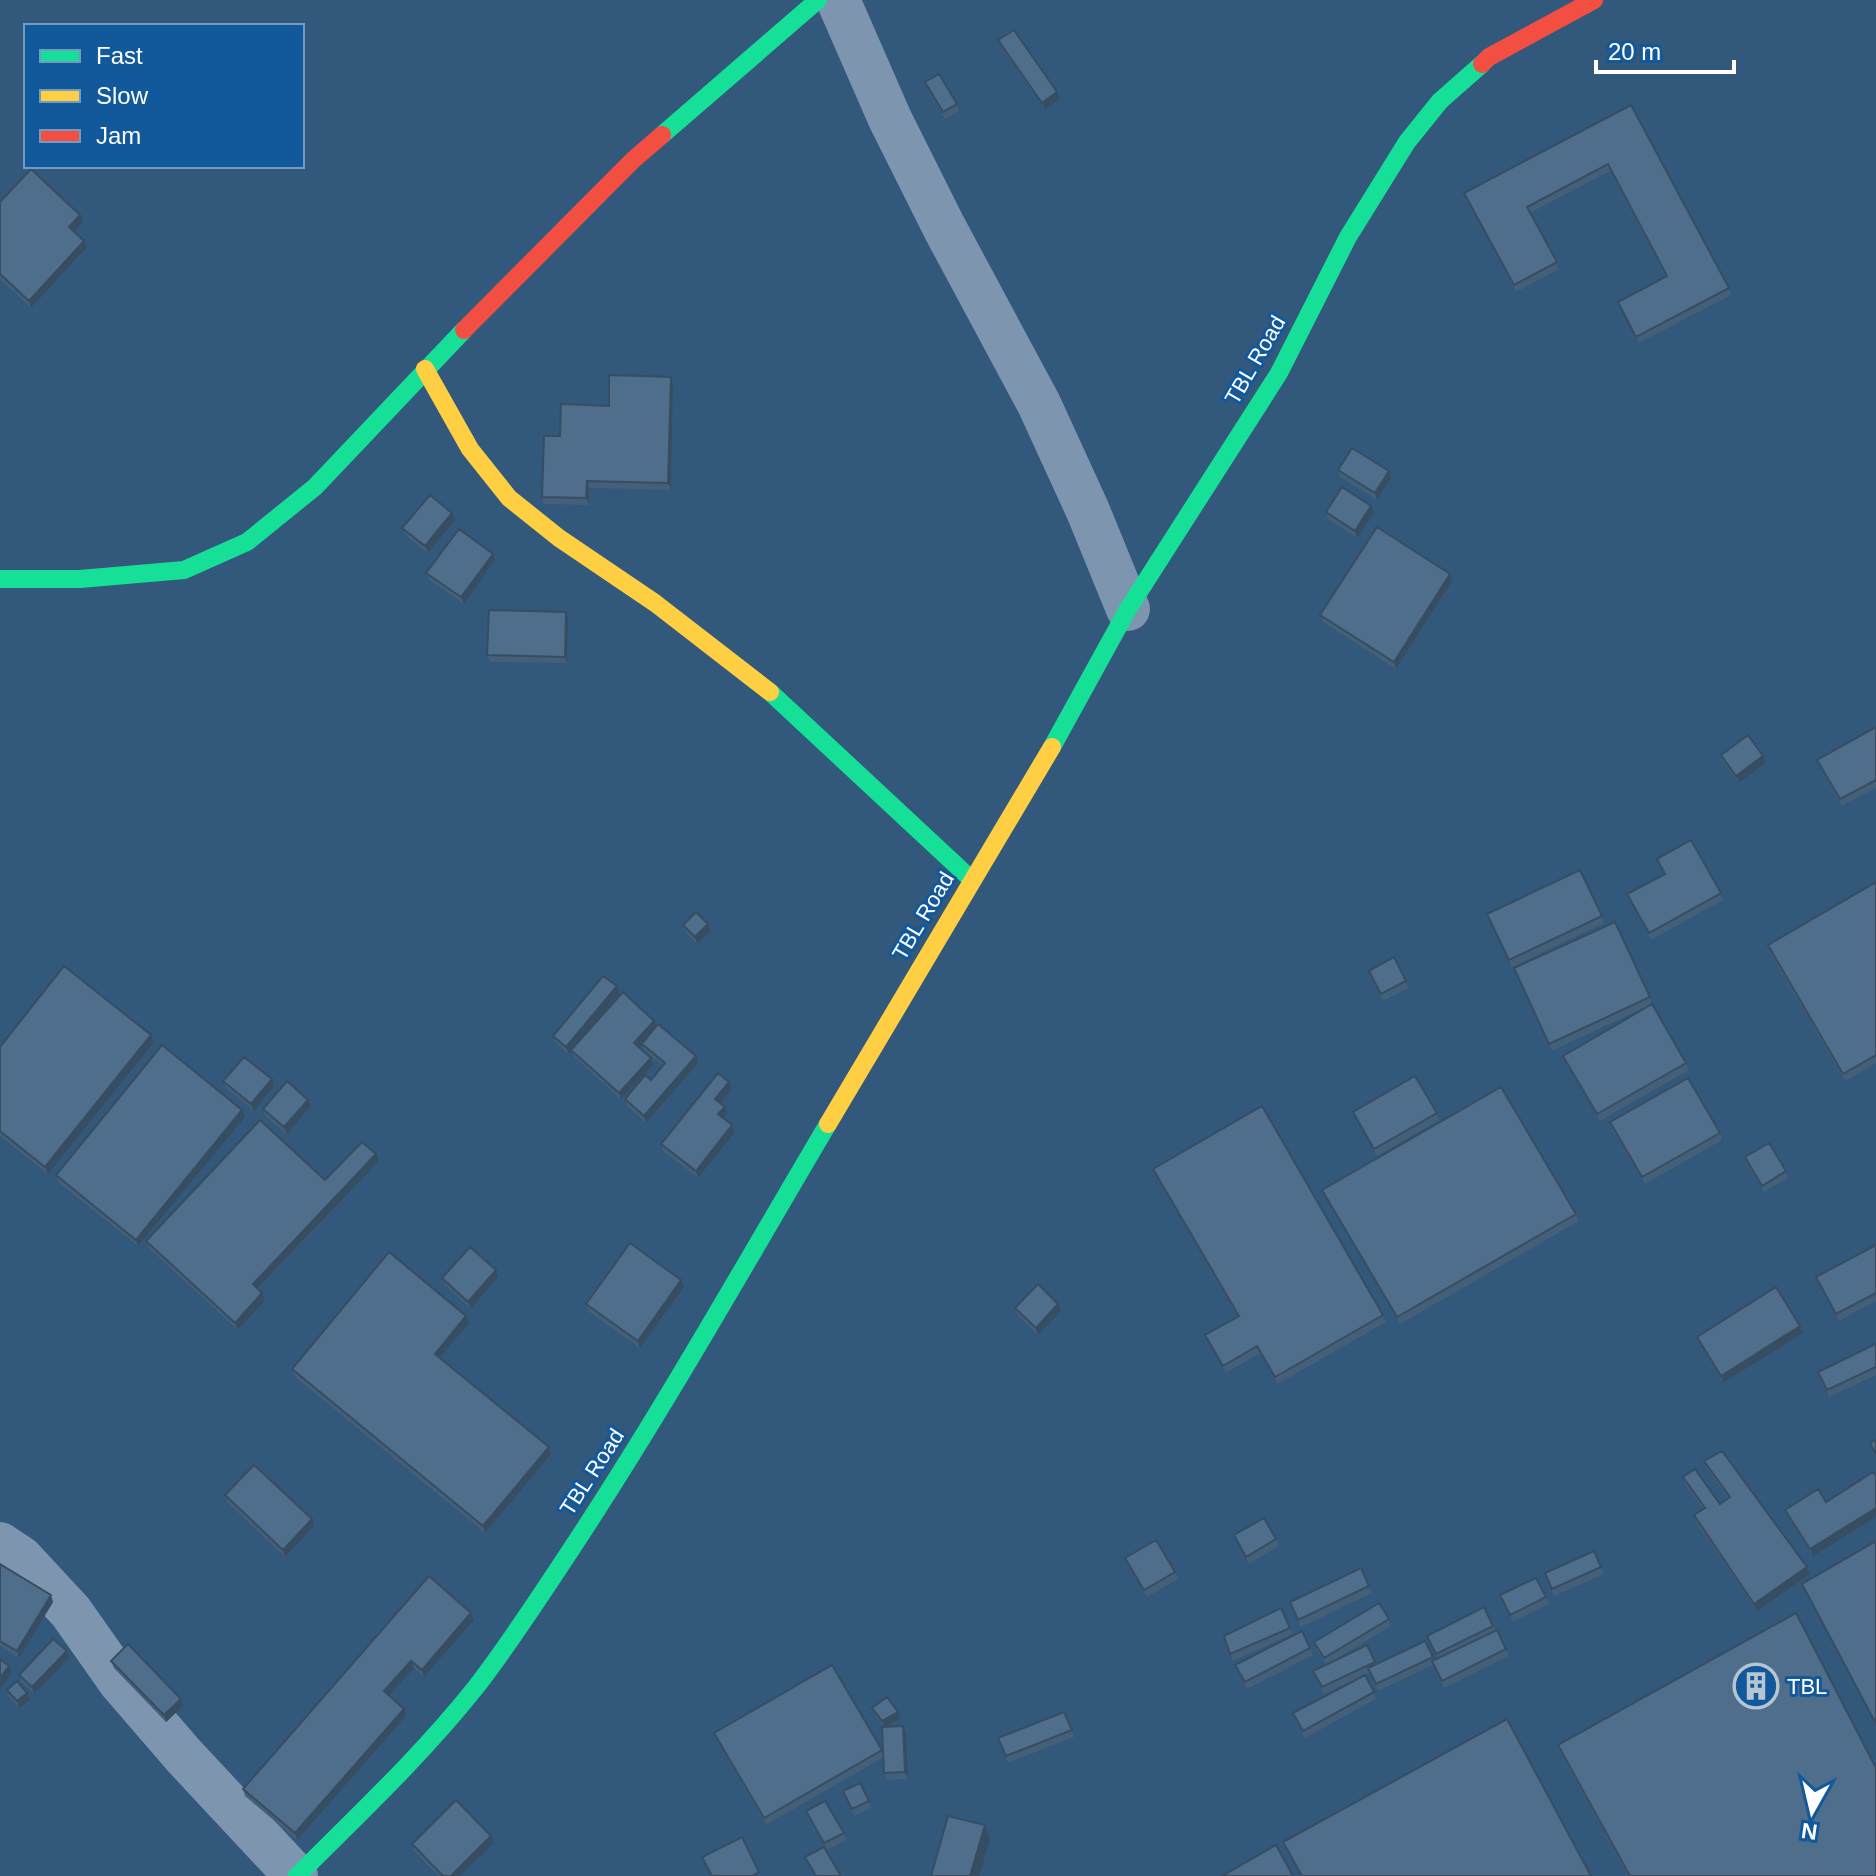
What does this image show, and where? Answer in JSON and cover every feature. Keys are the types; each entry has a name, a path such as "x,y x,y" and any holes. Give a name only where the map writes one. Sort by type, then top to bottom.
{"street":[{"path":"0,579 80,579 184,570 247,542 315,487 425,369 633,160 818,0"},
{"path":"838,0 890,119 1039,404 1128,609"},
{"name":"TBL Road","path":"296,1876 417,1755 475,1688 599,1507 686,1368 1058,736 1128,609 1279,373 1348,237 1407,142 1440,101 1489,57 1594,0"},
{"path":"425,369 470,449 509,498 559,538 655,603 767,689 972,880"},
{"path":"0,1544 21,1558 71,1612 121,1683 296,1876"}],"building":[{"path":"1014,30 1057,92 1042,103 998,40"},
{"path":"939,74 957,104 943,112 925,82"},
{"path":"1631,105 1729,288 1636,337 1618,302 1667,276 1608,164 1527,207 1557,262 1514,285 1464,193"},
{"path":"31,169 80,215 69,227 84,241 29,301 0,274 0,202"},
{"path":"609,375 671,377 668,483 587,481 586,498 542,497 544,436 560,436 561,404 609,406"},
{"path":"1352,448 1389,471 1375,493 1338,470"},
{"path":"1342,487 1371,506 1355,531 1326,512"},
{"path":"430,495 452,513 425,546 402,528"},
{"path":"1377,527 1450,574 1394,662 1320,615"},
{"path":"459,529 493,554 461,597 426,573"},
{"path":"489,610 566,612 565,657 487,655"},
{"path":"1876,727 1876,780 1840,799 1817,760"},
{"path":"1748,735 1763,756 1736,776 1721,755"},
{"path":"1691,840 1721,893 1649,933 1627,894 1665,874 1657,859"},
{"path":"1580,870 1602,916 1509,960 1487,914"},
{"path":"1876,882 1876,1055 1843,1074 1768,945"},
{"path":"696,912 708,924 695,937 683,925"},
{"path":"1615,922 1650,997 1549,1044 1514,968"},
{"path":"1394,957 1406,981 1381,994 1369,971"},
{"path":"64,966 151,1035 45,1167 0,1131 0,1047"},
{"path":"603,976 617,986 566,1047 553,1036"},
{"path":"623,992 654,1021 634,1043 651,1058 619,1093 571,1050"},
{"path":"1652,1004 1686,1063 1597,1114 1563,1056"},
{"path":"658,1024 696,1056 644,1116 625,1099 645,1075 651,1080 665,1063 642,1044"},
{"path":"162,1045 242,1110 136,1240 56,1175"},
{"path":"244,1057 272,1079 251,1104 223,1081"},
{"path":"718,1073 729,1082 715,1099 725,1107 718,1114 732,1125 696,1171 661,1144"},
{"path":"1415,1076 1437,1113 1374,1149 1353,1112"},
{"path":"1688,1078 1720,1133 1642,1177 1610,1122"},
{"path":"287,1081 308,1100 284,1127 263,1109"},
{"path":"1501,1087 1576,1214 1397,1317 1322,1190"},
{"path":"1262,1106 1383,1315 1275,1377 1257,1346 1223,1366 1205,1335 1239,1316 1153,1169"},
{"path":"260,1120 325,1180 362,1142 376,1154 253,1284 262,1293 235,1323 146,1241"},
{"path":"1769,1143 1786,1171 1762,1186 1745,1157"},
{"path":"630,1243 681,1280 638,1341 586,1304"},
{"path":"1876,1245 1876,1293 1836,1314 1816,1277"},
{"path":"470,1247 496,1270 468,1302 442,1278"},
{"path":"389,1252 466,1316 435,1354 549,1447 483,1526 292,1369"},
{"path":"1038,1284 1058,1304 1036,1328 1015,1308"},
{"path":"1776,1287 1800,1326 1721,1376 1697,1337"},
{"path":"1876,1344 1876,1367 1827,1390 1818,1372"},
{"path":"1876,1440 1876,1454 1870,1443"},
{"path":"1722,1451 1807,1567 1754,1604 1694,1515 1705,1508 1683,1477 1695,1469 1720,1504 1730,1497 1704,1461"},
{"path":"254,1465 312,1519 283,1550 225,1495"},
{"path":"1873,1472 1876,1476 1876,1508 1810,1549 1785,1510 1818,1489 1826,1502"},
{"path":"1264,1518 1276,1539 1246,1557 1234,1535"},
{"path":"1156,1540 1175,1572 1144,1590 1125,1558"},
{"path":"1876,1541 1876,1724 1802,1584"},
{"path":"1594,1551 1601,1567 1552,1589 1545,1573"},
{"path":"0,1564 51,1595 17,1651 0,1641"},
{"path":"1361,1568 1369,1586 1298,1620 1290,1602"},
{"path":"429,1576 471,1613 422,1670 411,1661 384,1691 404,1709 295,1833 243,1789"},
{"path":"1536,1578 1546,1597 1510,1615 1500,1595"},
{"path":"1379,1603 1389,1619 1324,1658 1314,1642"},
{"path":"1484,1607 1493,1626 1436,1654 1427,1636"},
{"path":"1281,1608 1290,1628 1230,1654 1224,1636"},
{"name":"TBL","path":"1796,1613 1876,1768 1876,1876 1630,1876 1558,1745"},
{"path":"1497,1630 1506,1649 1442,1681 1432,1661"},
{"path":"1302,1631 1310,1648 1245,1682 1235,1665"},
{"path":"53,1639 67,1651 32,1687 19,1675"},
{"path":"1425,1641 1433,1657 1376,1684 1368,1668"},
{"path":"128,1644 181,1699 164,1715 111,1661"},
{"path":"1367,1645 1375,1662 1322,1687 1313,1671"},
{"path":"0,1659 9,1666 0,1678"},
{"path":"832,1665 882,1750 764,1818 714,1733"},
{"path":"1365,1675 1374,1692 1303,1731 1293,1713"},
{"path":"17,1681 27,1693 17,1701 7,1690"},
{"path":"887,1697 898,1712 882,1721 872,1708"},
{"path":"1064,1712 1072,1730 1006,1756 998,1738"},
{"path":"1507,1719 1591,1876 1302,1876 1283,1842"},
{"path":"903,1726 905,1772 884,1773 882,1727"},
{"path":"860,1783 869,1801 852,1809 843,1791"},
{"path":"456,1800 491,1836 451,1876 443,1876 412,1844"},
{"path":"825,1801 844,1833 824,1843 806,1811"},
{"path":"948,1816 985,1825 970,1876 931,1876"},
{"path":"742,1837 759,1872 752,1876 712,1876 702,1857"},
{"path":"1276,1845 1293,1876 1222,1876"},
{"path":"824,1847 841,1876 816,1876 805,1857"}],"traffic: fast":[{"path":"662,135 818,0"},
{"path":"1052,747 1128,609 1279,373 1348,237 1407,142 1440,101 1482,64"},
{"path":"0,579 80,579 184,570 247,542 315,487 464,330"},
{"path":"770,692 972,880"},
{"path":"297,1876 434,1737 501,1653 639,1444 828,1124"}],"traffic: slow":[{"path":"425,369 470,449 509,498 559,538 655,603 770,692"},
{"path":"828,1124 1052,747"}],"traffic: jam":[{"path":"1482,64 1489,57 1594,0"},
{"path":"464,330 633,160 662,135"}],"place":[{"name":"TBL","path":"1756,1686"}]}
